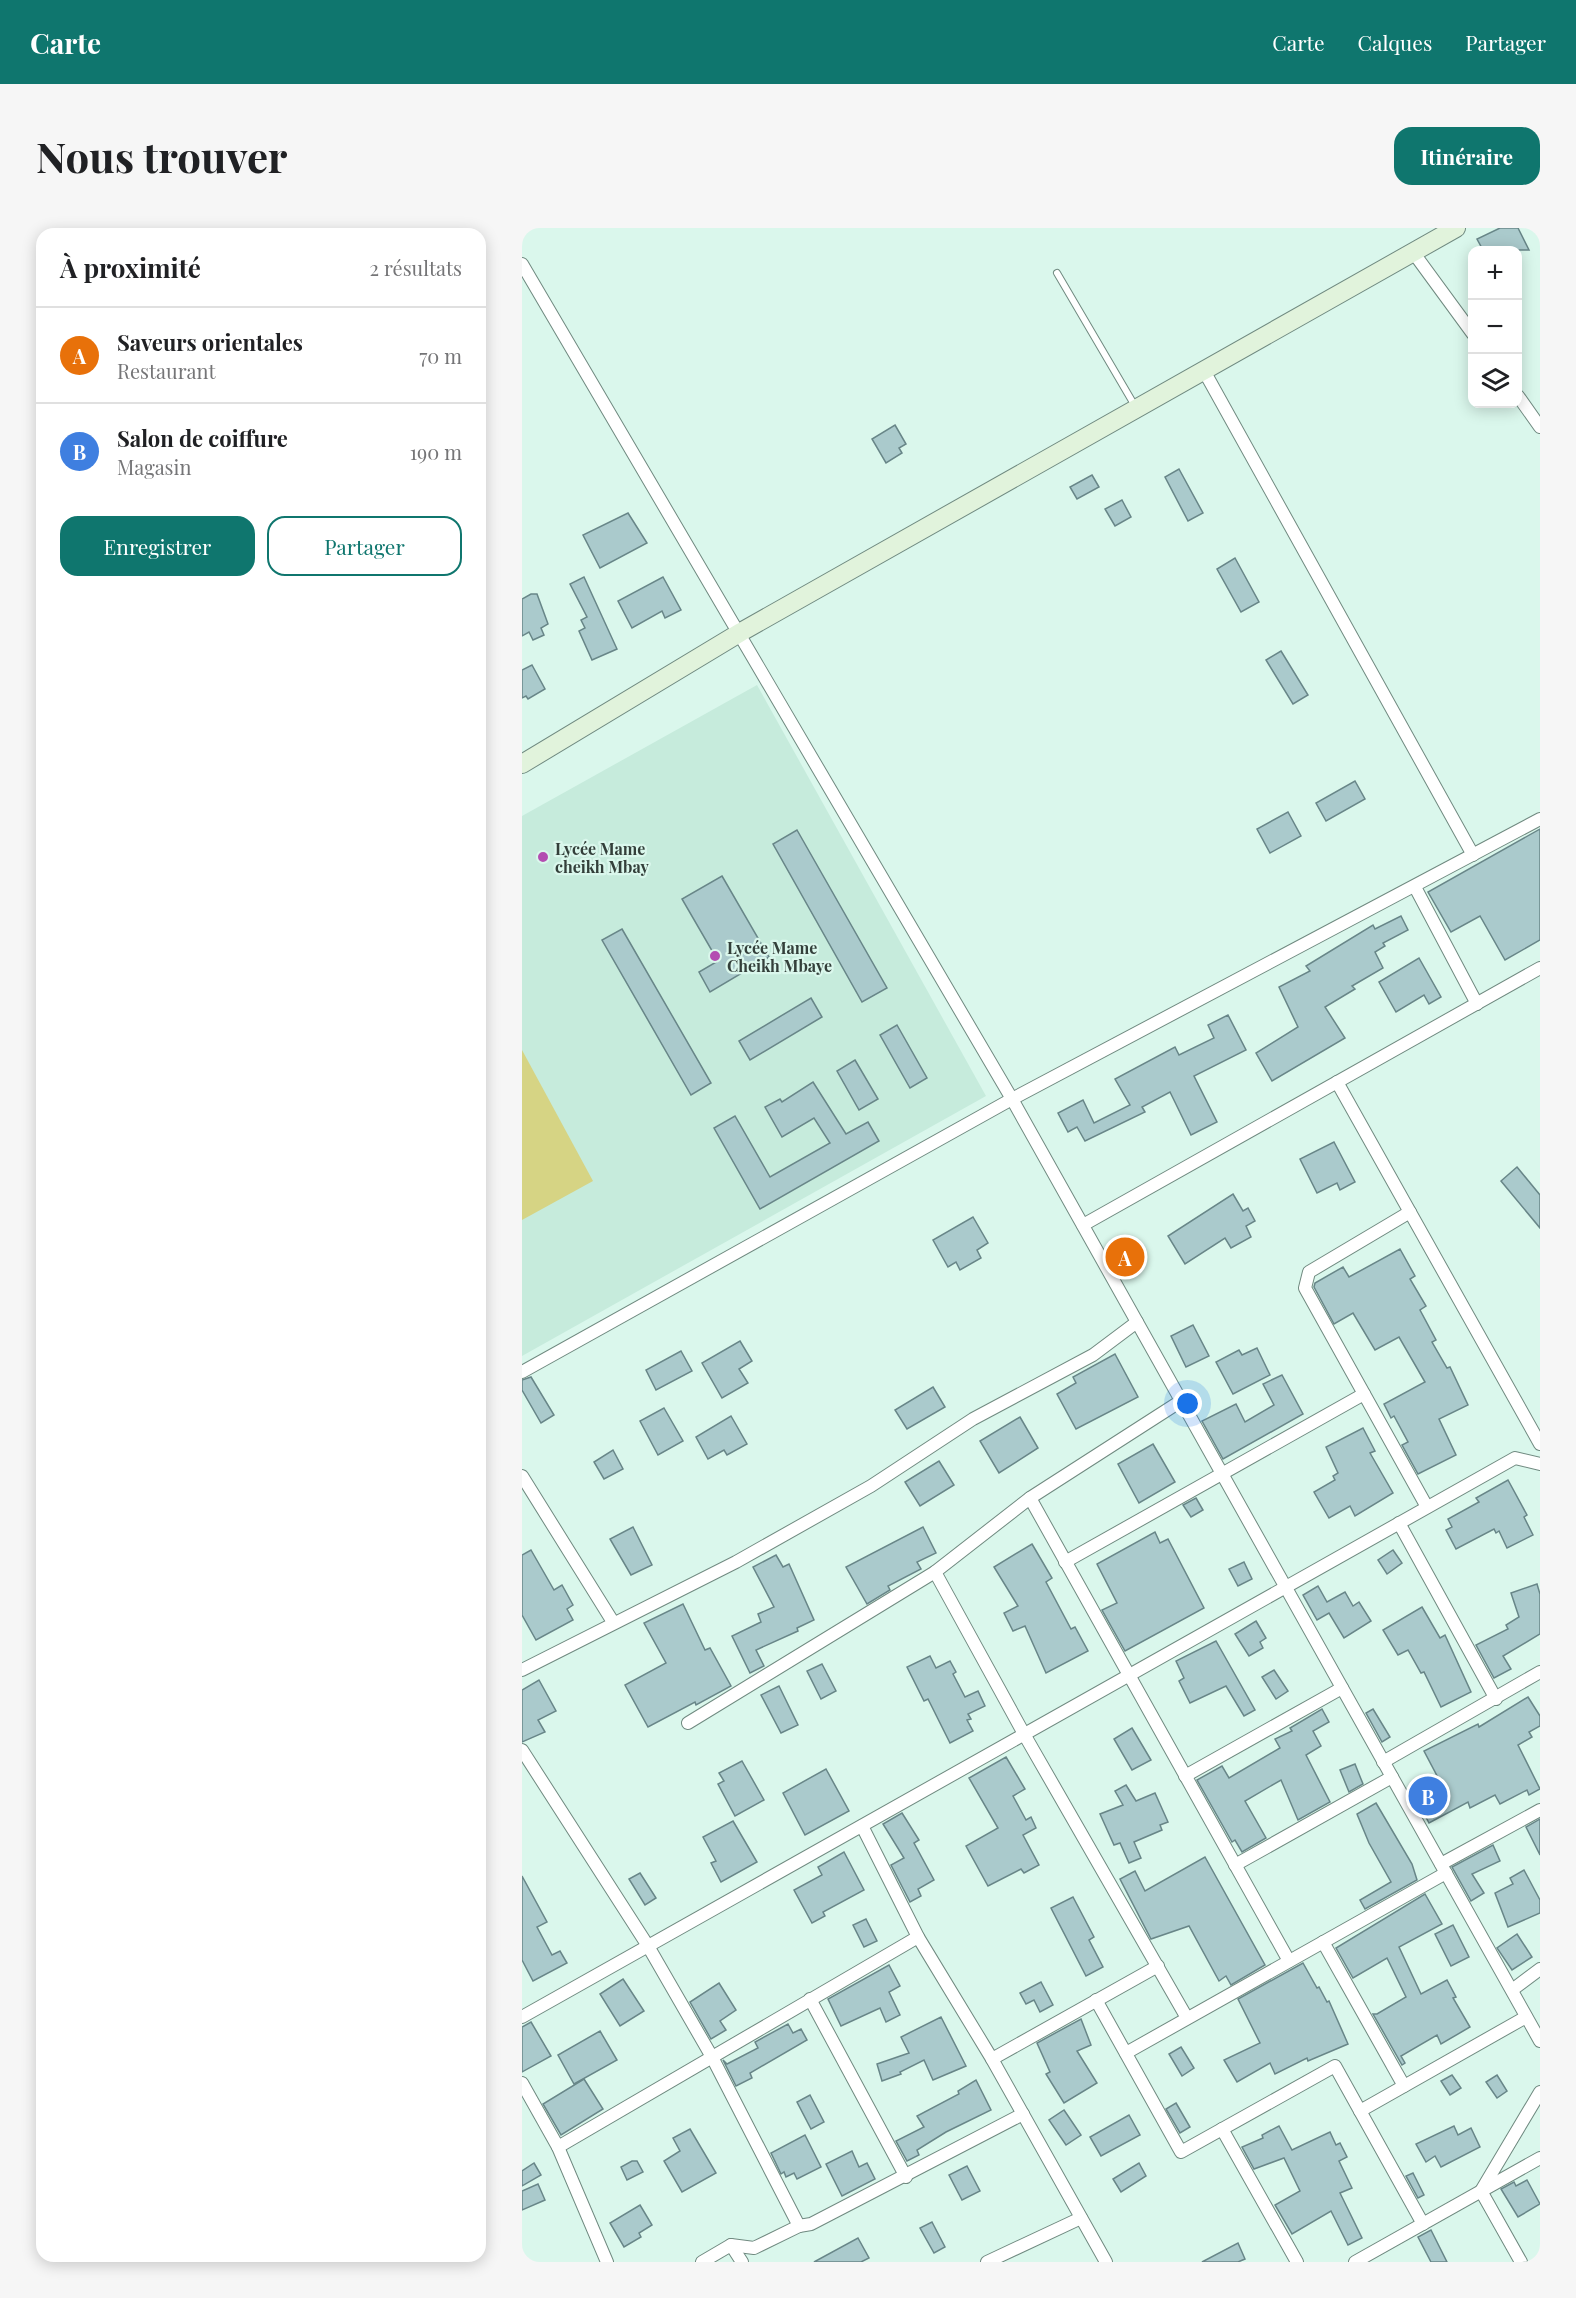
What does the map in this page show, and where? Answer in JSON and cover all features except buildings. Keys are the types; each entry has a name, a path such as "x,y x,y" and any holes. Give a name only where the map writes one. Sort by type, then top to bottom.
{"main road":[{"path":"522,764 741,632 1455,228"}],"street":[{"path":"1413,252 1468,327"},
{"path":"522,264 741,632 1012,1099 1540,2041"},
{"path":"1203,369 1473,855"},
{"path":"1522,402 1540,427"},
{"path":"522,1372 1012,1099 1540,819"},
{"path":"1415,887 1477,1004"},
{"path":"1083,1225 1540,968"},
{"path":"1337,1082 1540,1444"},
{"path":"1410,1212 1310,1272 1305,1288 1427,1507"},
{"path":"522,1670 613,1622 736,1562 860,1492 973,1419 1093,1355 1137,1322"},
{"path":"1065,1562 1364,1394"},
{"path":"688,1723 935,1572 1030,1498 1181,1401"},
{"path":"522,2017 1515,1458 1540,1464"},
{"path":"522,1476 613,1622"},
{"path":"1030,1498 1289,1961"},
{"path":"1399,1523 1496,1699"},
{"path":"935,1572 1024,1734 1187,2018"},
{"path":"1383,1762 1540,1672"},
{"path":"1185,1776 1342,1688"},
{"path":"522,1750 648,1946 712,2057 799,2226"},
{"path":"1235,1865 1392,1777"},
{"path":"1126,2053 1323,1942 1540,1810"},
{"path":"862,1826 918,1937 992,2059 1106,2262"},
{"path":"558,2146 918,1937"},
{"path":"1323,1942 1404,2086"},
{"path":"992,2059 1158,1966"},
{"path":"1512,1990 1540,1969"},
{"path":"810,2000 906,2177"},
{"path":"1096,2000 1181,2152 1335,2066 1423,2224"},
{"path":"1360,2111 1526,2017"},
{"path":"522,2083 558,2146 607,2262"},
{"path":"1481,2191 1540,2092"},
{"path":"702,2262 731,2244 754,2248 799,2226 811,2224 906,2177 1023,2114"},
{"path":"1222,2129 1297,2262"},
{"path":"1355,2262 1540,2158"},
{"path":"1481,2191 1521,2262"},
{"path":"987,2262 1081,2217"},
{"path":"731,2244 742,2262"}],"lane":[{"path":"1058,273 1136,407"}],"shaded area":[{"name":"Lycée Mame Cheikh Mbaye","path":"757,685 986,1096 522,1356 522,816"},
{"path":"522,1050 593,1181 522,1220"}],"place":[{"name":"Lycée Mame cheikh Mbay","path":"543,857"},
{"name":"Lycée Mame Cheikh Mbaye","path":"715,956"},
{"name":"Saveurs orientales","path":"1125,1257"},
{"name":"Salon de coiffure","path":"1428,1796"}]}
